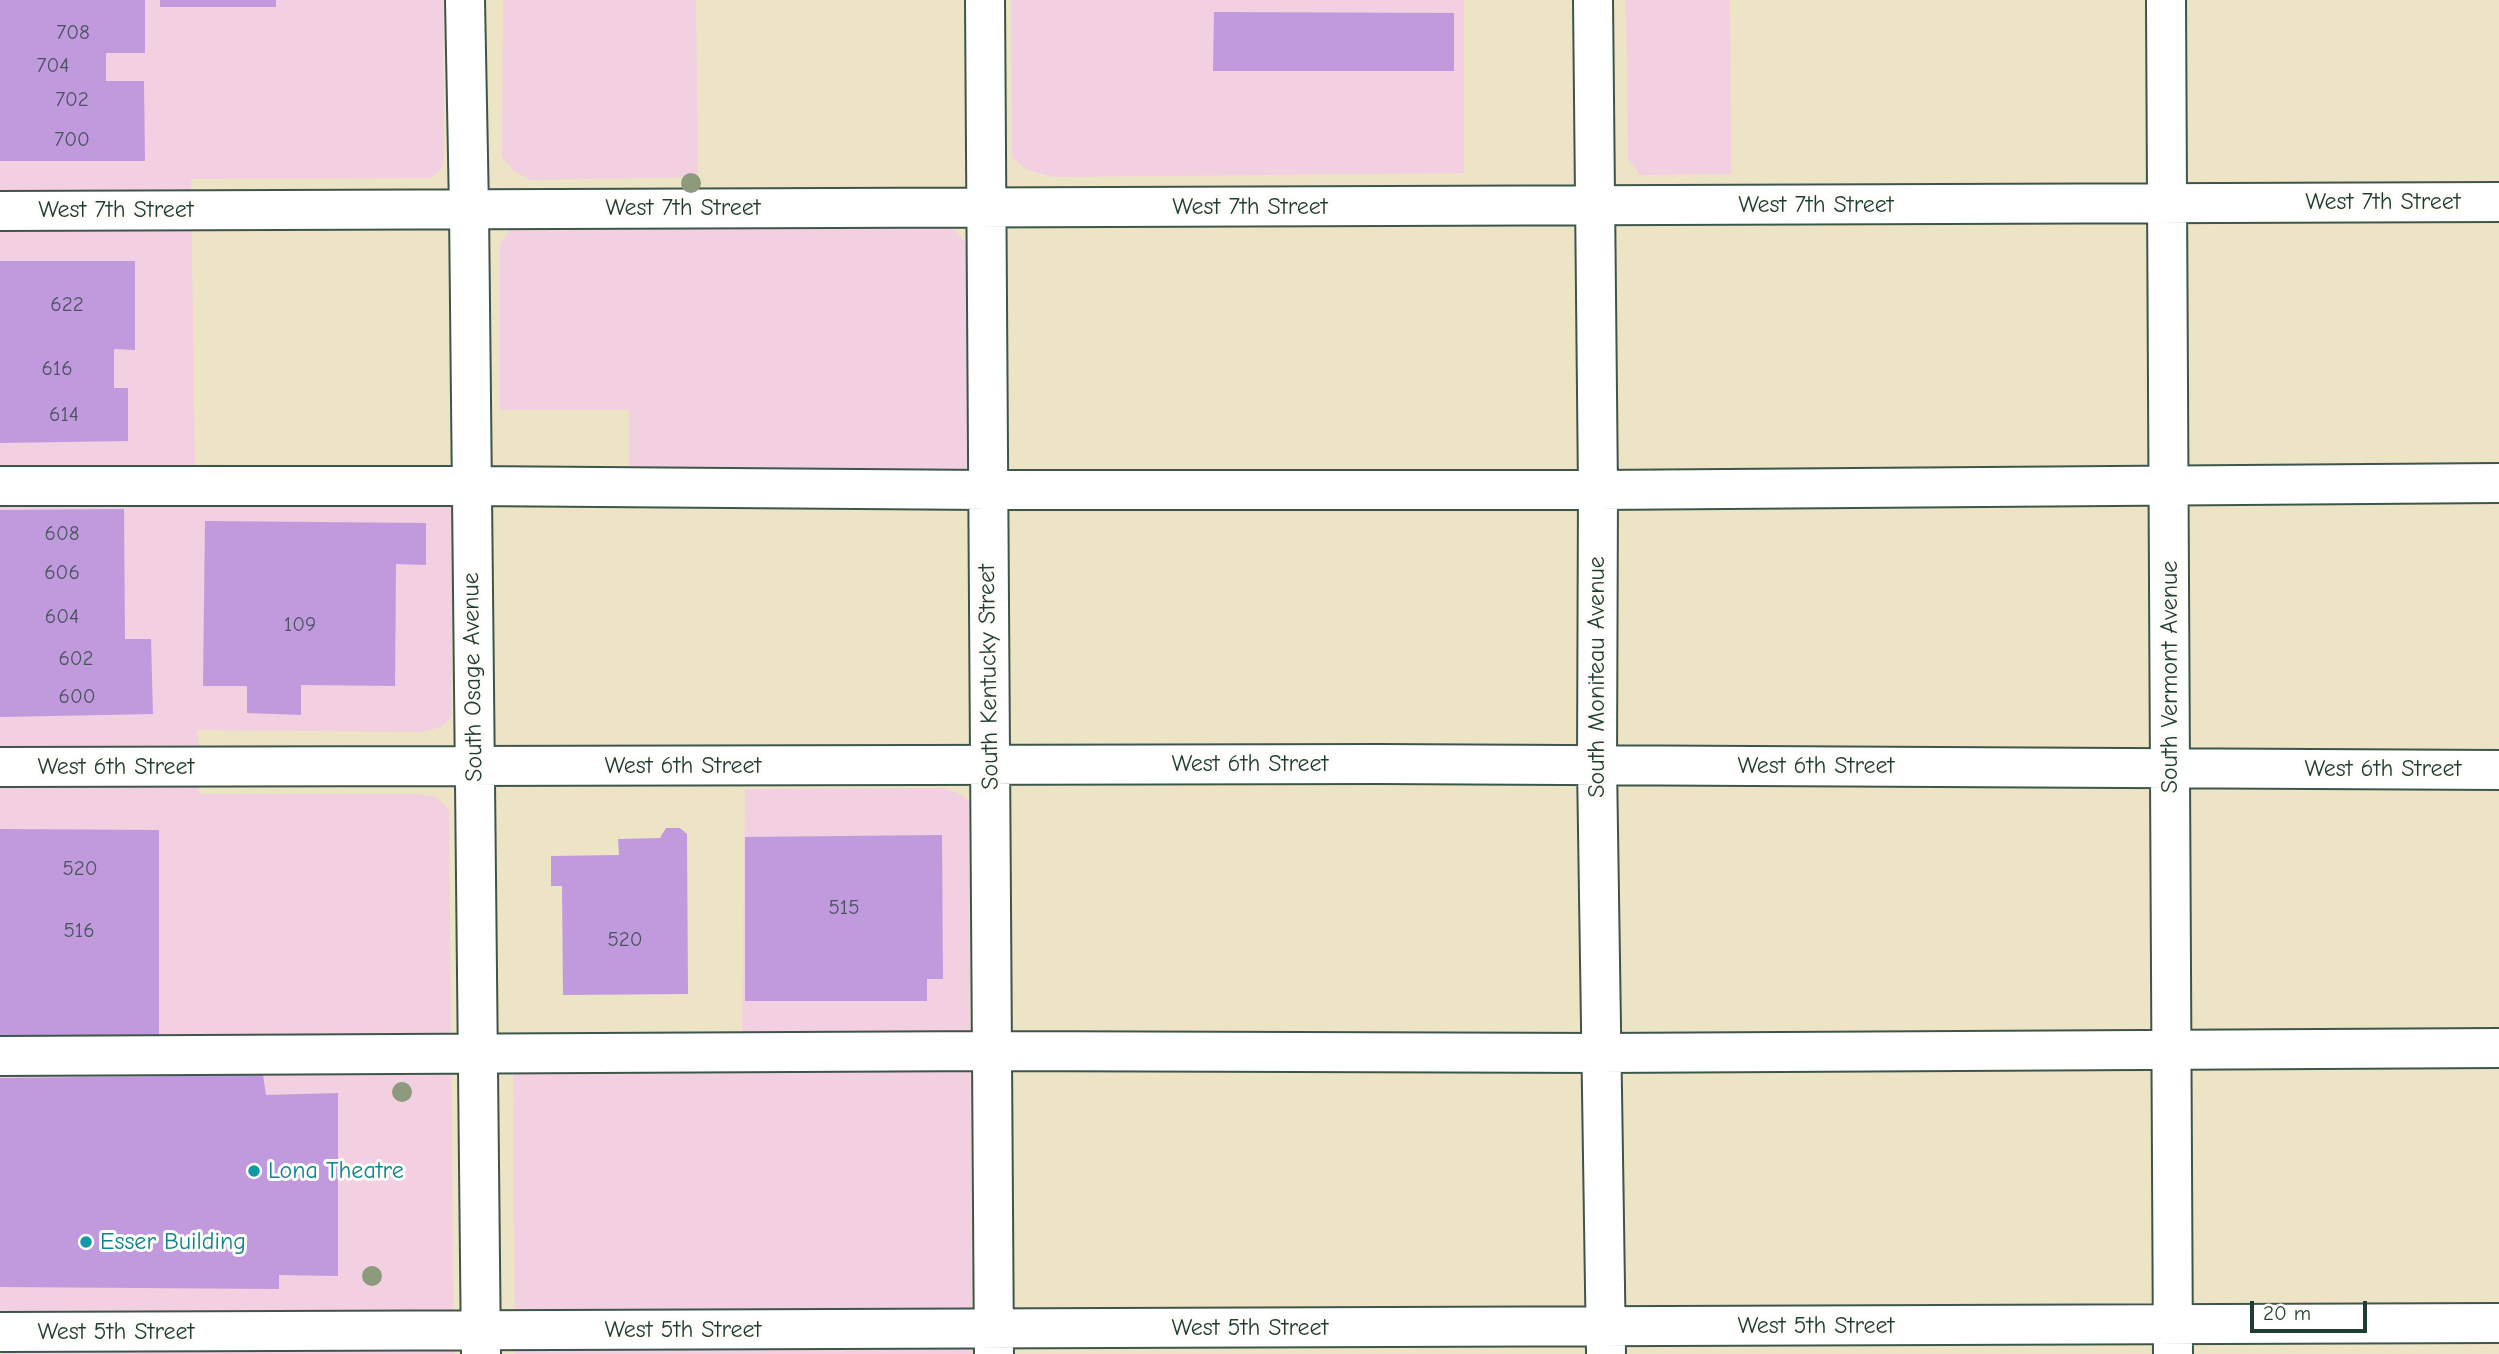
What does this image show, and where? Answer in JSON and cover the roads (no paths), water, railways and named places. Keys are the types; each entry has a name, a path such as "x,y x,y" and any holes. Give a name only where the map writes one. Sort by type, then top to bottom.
{"street":[{"name":"South Osage Avenue","path":"465,0 481,1343"},
{"name":"South Kentucky Street","path":"985,0 994,1342"},
{"name":"South Moniteau Avenue","path":"1593,0 1598,490 1597,765 1606,1340"},
{"name":"South Vermont Avenue","path":"2166,0 2173,1340"},
{"name":"West 7th Street","path":"0,211 2499,202"},
{"path":"0,486 471,486 987,491 1598,490 2499,483"},
{"name":"West 6th Street","path":"0,766 1597,765 2499,770"},
{"path":"0,1055 992,1051 1602,1053 2499,1048"},
{"name":"West 5th Street","path":"0,1332 214,1343 2173,1340 2499,1323"}],"place":[{"name":"Lona Theatre","path":"254,1171"},
{"name":"Esser Building","path":"86,1242"}]}
